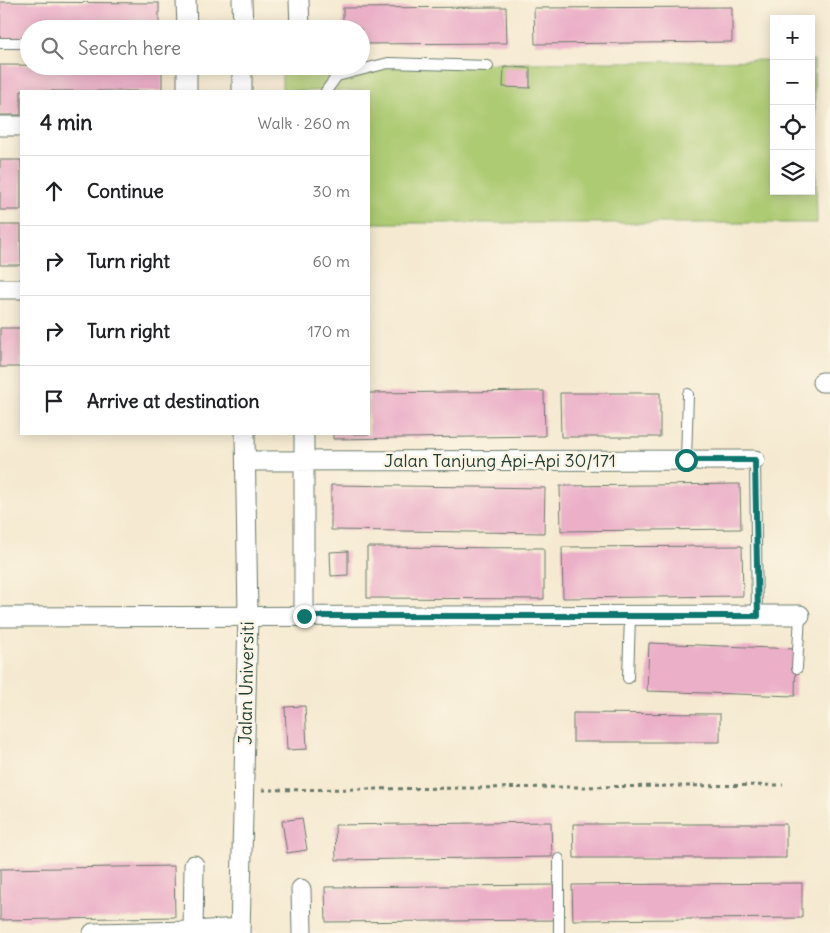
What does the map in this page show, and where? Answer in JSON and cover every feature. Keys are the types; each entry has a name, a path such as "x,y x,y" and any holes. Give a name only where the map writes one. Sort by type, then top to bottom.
{"street":[{"path":"186,0 186,20"},
{"path":"242,0 242,20"},
{"path":"299,0 300,20"},
{"path":"187,75 187,90"},
{"path":"242,75 242,90"},
{"path":"0,126 20,126"},
{"path":"0,289 20,288"},
{"name":"Jalan Universiti","path":"240,930 248,616 245,435"},
{"path":"304,435 304,616"},
{"name":"Jalan Tanjung Api-Api 30/171","path":"246,460 755,460"},
{"path":"0,616 800,616"},
{"path":"193,932 194,865"},
{"path":"301,889 302,933"},
{"path":"93,933 240,930"}],"lane":[{"path":"0,43 20,43"},
{"path":"370,68 388,63 488,66"},
{"path":"327,90 337,76 341,75"},
{"path":"686,460 688,394"},
{"path":"755,460 758,616"},
{"path":"628,678 630,616"},
{"path":"798,668 800,616"},
{"path":"559,858 559,933"}],"path":[{"path":"244,790 784,785"}],"green space":[{"path":"770,60 770,195 815,195 815,114 817,223 370,223 370,90 282,90 282,75 370,75 370,65"}],"building":[{"path":"0,2 159,3 159,20 20,20 20,46 0,46"},
{"path":"506,7 507,43 370,44 370,20 343,20 343,8"},
{"path":"732,7 732,42 535,44 534,8"},
{"path":"0,65 20,65 20,75 162,75 162,90 20,90 20,115 0,115"},
{"path":"504,67 530,68 530,88 503,87"},
{"path":"0,160 20,160 20,210 0,210"},
{"path":"0,225 20,225 20,265 0,265"},
{"path":"0,328 20,328 20,367 0,367"},
{"path":"544,391 545,436 333,439 333,435 370,435 370,393"},
{"path":"560,393 660,393 660,437 561,437"},
{"path":"740,484 741,529 561,531 560,486"},
{"path":"331,485 545,488 544,533 331,530"},
{"path":"742,546 743,596 563,598 562,547"},
{"path":"367,547 544,548 544,599 367,598"},
{"path":"348,551 348,575 331,576 330,552"},
{"path":"649,643 796,649 795,696 647,691"},
{"path":"305,706 307,749 287,750 285,707"},
{"path":"573,713 720,714 720,742 573,742"},
{"path":"302,818 307,850 287,853 282,821"},
{"path":"551,822 552,857 336,860 335,825"},
{"path":"573,824 786,824 786,858 574,858"},
{"path":"174,866 175,917 0,920 0,869"},
{"path":"802,883 802,918 573,920 572,885"},
{"path":"557,885 557,920 326,922 325,887"}],"route":[{"path":"304,616 758,616 755,460 686,460"}]}
